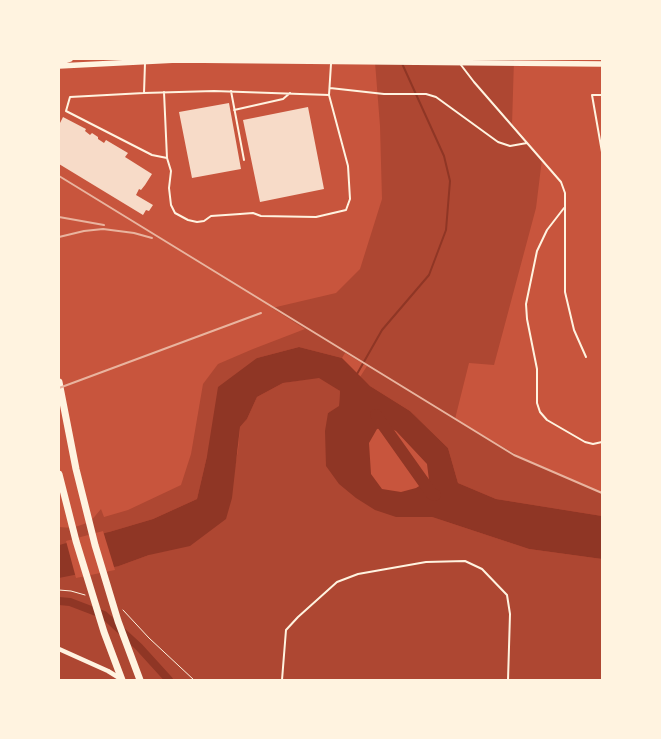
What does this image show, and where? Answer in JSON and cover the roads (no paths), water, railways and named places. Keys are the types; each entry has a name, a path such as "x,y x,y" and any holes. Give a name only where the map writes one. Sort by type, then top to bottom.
{"highway":[{"path":"59,382 76,469 96,545 118,621 140,680"},
{"path":"59,474 76,541 104,632 122,680"}],"main road":[{"path":"59,64 70,59"},
{"path":"59,64 145,60 331,60 602,64"}],"street":[{"path":"59,649 108,671 122,680"}],"lane":[{"path":"144,93 145,60"},
{"path":"164,92 167,158 172,171 169,188 171,205 175,213 188,220 197,222 204,221 211,216 254,213 262,216 316,217 346,210 350,199 348,166 329,95 331,60"},
{"path":"460,63 474,82 561,182 565,193 564,292 574,330 586,357"},
{"path":"330,88 426,94 436,97 498,142 510,146 527,143"},
{"path":"167,158 152,155 66,111 70,97 230,91 329,95"},
{"path":"230,91 244,160"},
{"path":"234,110 283,99 290,93"},
{"path":"602,95 592,95 602,156"},
{"path":"565,206 547,230 537,252 526,304 527,319 537,369 537,403 540,412 547,420 584,442 593,444 602,442"},
{"path":"282,680 286,630 337,582 358,574 426,562 464,561 482,569 508,595 510,614 508,680"}],"waterway":[{"path":"357,374 382,330 429,275 446,230 450,181 444,156 400,59"},
{"path":"376,415 432,494 435,495"},
{"path":"59,601 70,602 104,615 139,647 169,680"}],"railway":[{"path":"59,176 514,455 602,493"},
{"path":"59,217 104,225"},
{"path":"59,237 103,229 134,233 152,238"},
{"path":"59,388 261,313"}]}
